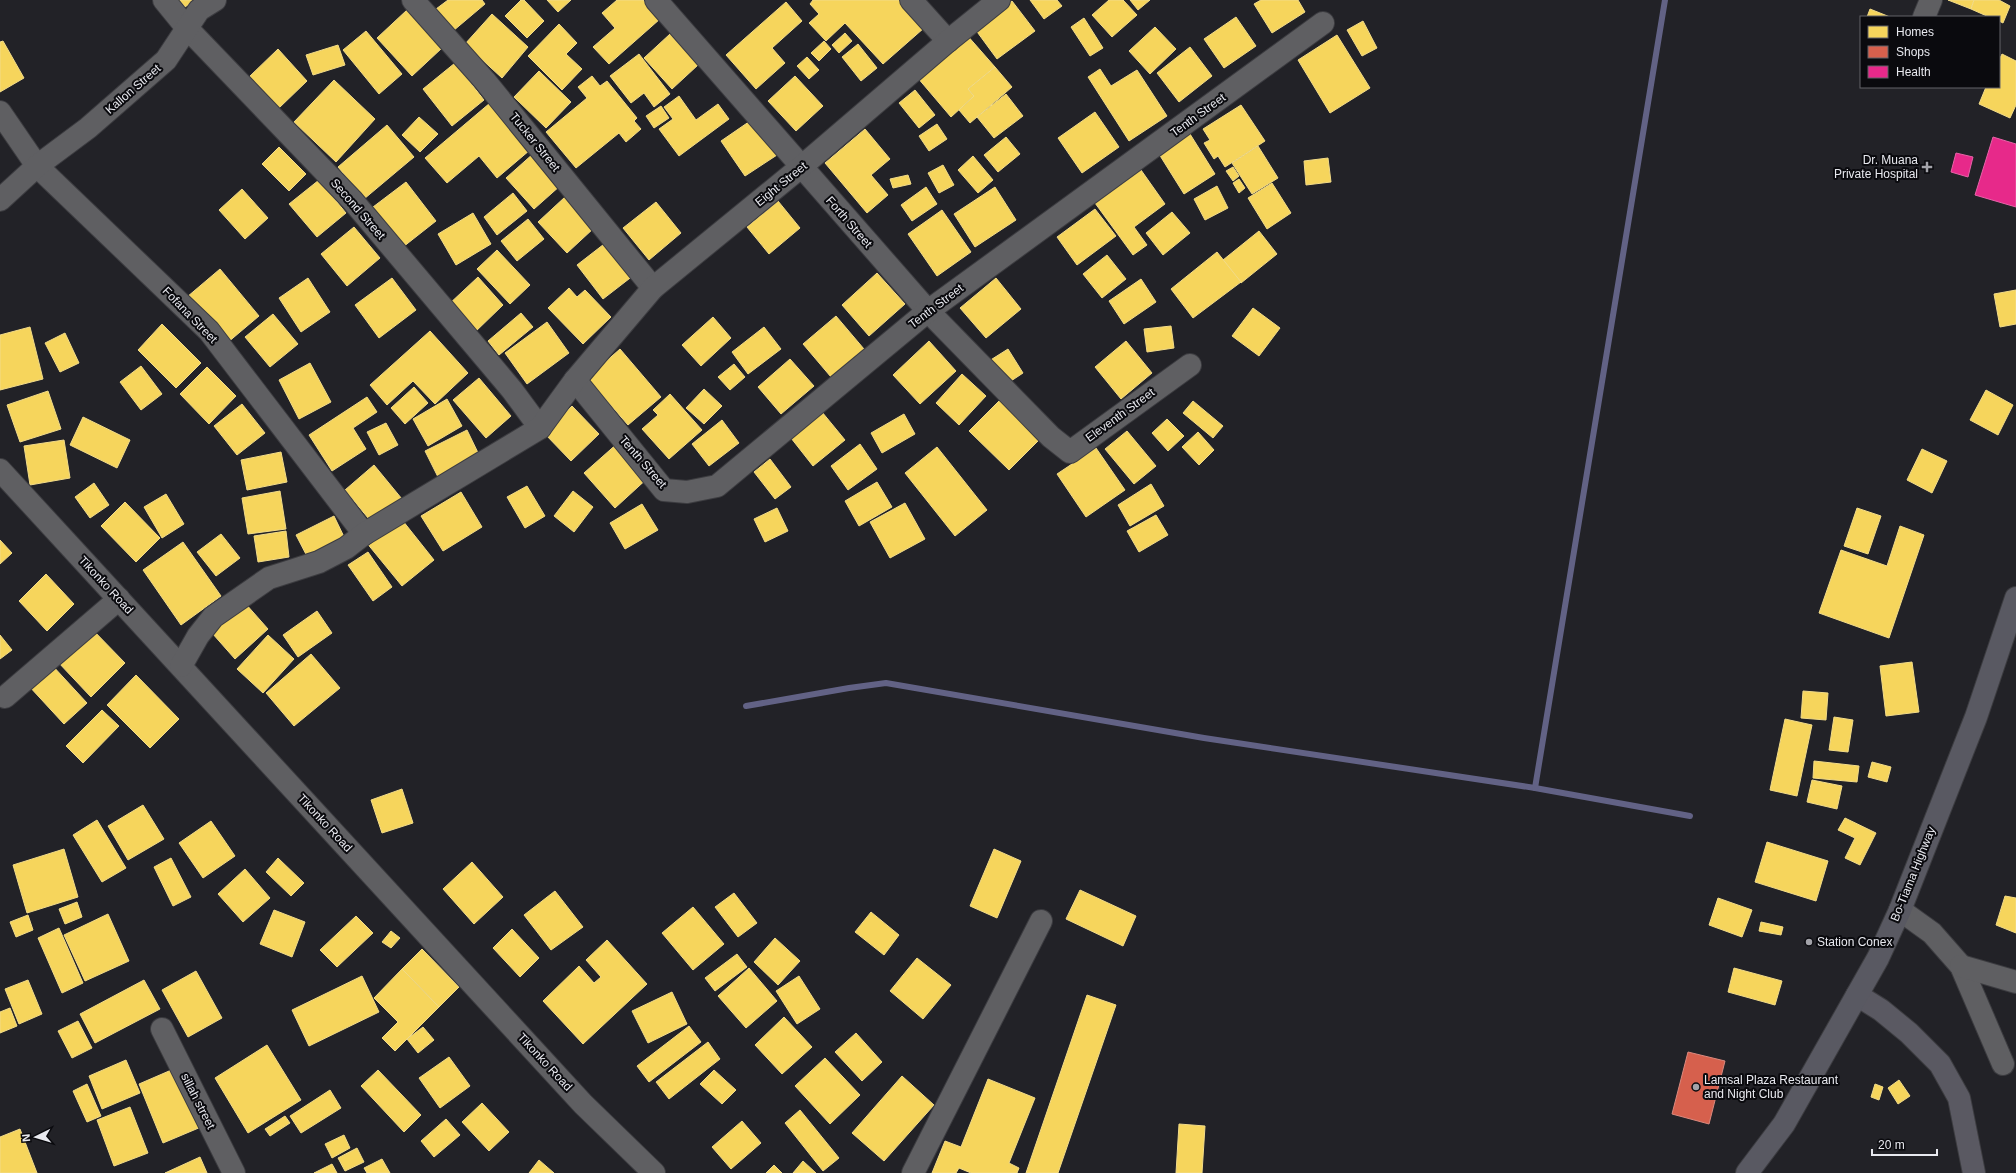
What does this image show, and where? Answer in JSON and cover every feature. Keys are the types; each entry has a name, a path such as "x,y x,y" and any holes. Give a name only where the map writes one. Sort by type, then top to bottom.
{"highway":[{"name":"Bo-Tiama Highway","path":"1747,1173 1784,1124 1878,958 1900,910 1976,717 2016,598"}],"main road":[{"path":"1856,995 1881,1010 1909,1033 1940,1064 1959,1098 1974,1173"}],"street":[{"name":"Second Street","path":"164,0 186,27 352,200 512,390 540,428"},
{"name":"Kallon Street","path":"0,200 37,166 88,128 166,60 186,27 199,10 215,0"},
{"name":"Tucker Street","path":"413,0 485,81 653,288"},
{"name":"Forth Street","path":"656,0 928,311 1051,437"},
{"path":"911,0 948,41"},
{"name":"Eight Street","path":"540,428 575,380 653,288 801,167 948,41 999,0"},
{"path":"1924,16 1931,0"},
{"name":"Tenth Street","path":"575,380 664,490 687,492 717,486 928,311 1323,23"},
{"name":"Fofana Street","path":"0,112 37,166 209,332 364,534"},
{"name":"Eleventh Street","path":"1051,437 1070,452 1190,365"},
{"path":"181,666 198,636 213,617 268,578 319,562 346,548 364,534 540,428"},
{"name":"Tikonko Road","path":"0,470 583,1104 654,1173"},
{"path":"5,697 119,599"},
{"path":"1900,910 1932,933 1961,966 2003,1064"},
{"path":"913,1173 1041,921"},
{"path":"1961,966 2016,982"},
{"name":"sillah street","path":"162,1029 234,1173"}],"building: Homes":[{"path":"179,0 195,0 185,7"},
{"path":"448,0 482,0 485,4 453,31 436,9"},
{"path":"521,0 524,0 544,21 527,38 505,16"},
{"path":"547,0 571,0 558,12"},
{"path":"617,0 643,0 660,19 609,64 593,47 615,28 602,13"},
{"path":"813,0 900,0 924,28 883,64 845,23 826,41 809,23 819,14 810,4"},
{"path":"1030,0 1057,0 1062,6 1044,19"},
{"path":"1109,0 1123,0 1137,15 1112,37 1092,15"},
{"path":"1130,0 1150,0 1138,10"},
{"path":"1261,0 1298,0 1305,12 1272,33 1254,4"},
{"path":"1948,0 1974,0 1971,9"},
{"path":"1974,0 1999,0 2010,6 2003,23 2000,22 2000,16 1987,16 1971,9"},
{"path":"1012,1 1035,31 997,59 975,29"},
{"path":"786,2 802,21 772,48 785,63 756,89 726,55"},
{"path":"1870,9 1888,16 1867,16"},
{"path":"407,10 442,48 412,76 377,38"},
{"path":"492,14 528,47 502,78 465,44"},
{"path":"1236,17 1256,46 1224,68 1204,39"},
{"path":"1084,18 1103,48 1090,56 1071,27"},
{"path":"1363,21 1377,48 1362,56 1347,30"},
{"path":"559,24 577,43 566,54 582,69 562,90 528,56"},
{"path":"1155,27 1176,49 1150,74 1129,51"},
{"path":"366,31 402,74 379,94 343,50"},
{"path":"845,33 852,41 839,53 832,45"},
{"path":"670,34 698,65 672,89 644,58"},
{"path":"966,34 995,67 968,89 974,96 951,117 917,77"},
{"path":"1337,35 1370,88 1330,113 1298,60"},
{"path":"3,41 24,78 0,92 0,42"},
{"path":"824,41 831,49 819,61 811,53"},
{"path":"858,44 877,68 861,81 842,57"},
{"path":"338,45 345,65 313,75 306,55"},
{"path":"1190,47 1212,76 1179,102 1157,73"},
{"path":"278,49 307,81 279,108 249,77"},
{"path":"639,54 670,94 654,107 644,93 631,103 610,76"},
{"path":"2002,54 2016,61 2016,105 2010,118 1979,104 1986,88 2000,88 2000,58"},
{"path":"807,57 819,70 809,79 797,66"},
{"path":"455,63 484,100 452,126 423,89"},
{"path":"995,67 1012,87 970,123 959,110 974,96 968,89"},
{"path":"1100,69 1111,86 1137,70 1167,116 1129,141 1088,77"},
{"path":"539,71 571,102 546,128 514,97"},
{"path":"592,76 600,86 607,81 637,118 634,121 641,129 626,142 619,133 576,168 546,132 587,98 578,87"},
{"path":"795,76 823,106 796,131 768,101"},
{"path":"334,80 375,119 336,162 294,122"},
{"path":"915,90 935,115 919,128 899,103"},
{"path":"1006,94 1023,116 994,138 977,117"},
{"path":"679,96 696,120 718,104 729,119 679,156 659,129 673,119 664,107"},
{"path":"490,103 530,150 497,178 479,156 447,183 425,158"},
{"path":"1241,105 1265,141 1225,167 1218,156 1214,159 1204,143 1210,140 1203,129"},
{"path":"661,106 669,118 654,128 646,116"},
{"path":"1095,112 1119,147 1082,173 1058,138"},
{"path":"419,117 438,134 420,152 402,135"},
{"path":"753,119 777,155 745,176 721,141"},
{"path":"937,124 947,139 929,151 919,136"},
{"path":"387,125 414,157 364,199 338,167"},
{"path":"865,129 890,159 871,175 888,195 867,213 825,163"},
{"path":"1190,134 1215,174 1184,194 1159,154"},
{"path":"1006,137 1020,154 998,172 984,155"},
{"path":"1258,146 1278,178 1252,194 1232,163"},
{"path":"279,147 306,174 289,191 262,164"},
{"path":"534,153 561,185 534,209 506,178"},
{"path":"973,156 993,180 978,193 958,170"},
{"path":"1328,158 1331,182 1306,185 1304,161"},
{"path":"943,165 954,185 939,193 928,173"},
{"path":"1233,167 1239,176 1233,181 1226,171"},
{"path":"1141,170 1165,204 1134,227 1147,245 1133,255 1095,203"},
{"path":"908,175 911,184 893,188 890,179"},
{"path":"1239,179 1245,188 1239,193 1233,183"},
{"path":"319,180 346,213 317,237 289,204"},
{"path":"406,182 436,221 403,247 373,207"},
{"path":"1272,183 1291,213 1267,229 1248,198"},
{"path":"1217,186 1228,208 1205,220 1194,199"},
{"path":"926,187 937,204 912,221 901,205"},
{"path":"995,187 1016,220 975,247 954,214"},
{"path":"242,189 268,218 245,239 219,210"},
{"path":"513,193 527,211 497,235 484,217"},
{"path":"565,197 594,228 567,253 538,222"},
{"path":"778,201 800,228 769,254 747,227"},
{"path":"656,202 681,233 649,260 623,228"},
{"path":"1095,209 1116,236 1077,265 1057,237"},
{"path":"942,210 971,252 937,276 908,234"},
{"path":"1172,212 1190,233 1163,255 1146,233"},
{"path":"473,213 491,244 456,265 438,234"},
{"path":"528,219 544,239 517,261 501,241"},
{"path":"354,227 380,258 347,286 321,254"},
{"path":"1259,231 1277,254 1241,283 1223,260"},
{"path":"608,241 634,275 603,299 577,265"},
{"path":"497,250 530,285 510,304 477,269"},
{"path":"1217,252 1241,282 1193,318 1171,289"},
{"path":"1107,255 1126,279 1102,298 1083,274"},
{"path":"220,269 259,316 227,343 187,297"},
{"path":"877,273 905,304 869,336 842,305"},
{"path":"478,277 503,305 473,334 447,306"},
{"path":"308,278 330,312 301,332 279,298"},
{"path":"392,278 416,310 379,338 355,305"},
{"path":"996,278 1021,309 986,338 960,308"},
{"path":"1141,279 1156,302 1124,324 1109,301"},
{"path":"569,288 577,297 585,290 611,317 583,344 548,308"},
{"path":"2016,290 2016,324 2000,327 1994,294"},
{"path":"1253,308 1280,328 1259,356 1232,336"},
{"path":"521,313 533,327 499,355 488,341"},
{"path":"273,314 298,344 270,367 245,337"},
{"path":"836,316 864,349 831,377 803,344"},
{"path":"713,317 731,338 701,366 682,345"},
{"path":"547,322 569,353 527,384 505,353"},
{"path":"162,324 201,363 176,388 138,350"},
{"path":"1171,326 1174,348 1147,352 1144,329"},
{"path":"30,327 43,379 0,390 0,335"},
{"path":"764,327 781,349 748,374 732,352"},
{"path":"430,331 468,373 435,404 413,381 387,405 370,385"},
{"path":"65,333 79,363 60,372 45,343"},
{"path":"929,341 956,371 920,404 893,375"},
{"path":"1126,341 1152,373 1121,399 1095,367"},
{"path":"620,349 661,397 628,425 587,378"},
{"path":"1008,349 1023,373 1005,385 989,361"},
{"path":"790,359 814,386 781,414 758,387"},
{"path":"310,363 331,402 299,419 279,380"},
{"path":"734,364 745,377 730,390 718,377"},
{"path":"141,366 162,394 141,410 120,382"},
{"path":"207,367 236,396 209,424 180,394"},
{"path":"962,374 986,396 959,425 936,403"},
{"path":"479,378 511,416 486,438 453,400"},
{"path":"414,387 428,403 405,424 391,408"},
{"path":"704,389 722,406 704,424 686,408"},
{"path":"1986,390 2013,405 1998,435 1970,420"},
{"path":"48,391 61,429 20,442 7,405"},
{"path":"670,394 702,430 669,459 642,429 658,415 653,410"},
{"path":"367,397 377,412 353,428 366,449 332,471 309,435"},
{"path":"447,399 462,426 428,446 413,419"},
{"path":"1000,400 1040,439 1009,470 969,431"},
{"path":"1193,401 1223,426 1213,438 1183,413"},
{"path":"242,404 265,433 237,455 214,426"},
{"path":"572,406 599,434 571,461 544,433"},
{"path":"822,412 845,440 813,466 791,438"},
{"path":"904,414 915,434 882,453 871,433"},
{"path":"83,417 130,440 117,468 70,445"},
{"path":"1167,419 1184,436 1168,451 1152,433"},
{"path":"722,420 739,443 709,466 692,444"},
{"path":"386,423 398,445 379,455 367,432"},
{"path":"467,430 482,461 440,481 425,451"},
{"path":"1127,431 1156,466 1134,484 1105,449"},
{"path":"1198,432 1214,450 1199,465 1182,447"},
{"path":"64,440 70,478 30,485 24,446"},
{"path":"619,442 650,476 615,508 584,473"},
{"path":"860,444 877,469 848,490 831,466"},
{"path":"937,447 987,510 955,536 905,473"},
{"path":"1096,448 1125,490 1086,517 1057,474"},
{"path":"1922,449 1947,461 1932,493 1907,480"},
{"path":"281,452 287,482 247,490 241,460"},
{"path":"770,459 791,487 775,499 754,472"},
{"path":"374,465 402,499 373,524 345,490"},
{"path":"877,482 892,507 859,526 845,501"},
{"path":"94,483 109,505 90,518 75,497"},
{"path":"1151,484 1164,506 1130,526 1118,505"},
{"path":"527,486 545,516 525,528 507,497"},
{"path":"280,491 286,529 248,534 242,498"},
{"path":"573,491 593,507 574,532 554,516"},
{"path":"461,492 482,527 443,551 421,516"},
{"path":"166,494 184,524 162,538 144,507"},
{"path":"125,502 160,538 136,562 101,526"},
{"path":"905,503 925,539 890,558 870,522"},
{"path":"642,504 658,530 625,549 610,523"},
{"path":"777,508 788,531 765,542 754,519"},
{"path":"1857,508 1881,516 1868,554 1844,546"},
{"path":"1156,515 1168,535 1139,552 1127,531"},
{"path":"334,516 347,543 310,562 296,535"},
{"path":"399,516 434,560 402,586 366,542"},
{"path":"1900,526 1924,535 1889,638 1819,613 1841,550 1887,566"},
{"path":"286,531 289,557 258,562 254,536"},
{"path":"221,534 240,558 216,576 197,552"},
{"path":"0,540 12,553 0,564"},
{"path":"183,542 221,596 181,625 143,570"},
{"path":"368,552 392,587 373,601 348,565"},
{"path":"46,574 74,604 47,631 19,601"},
{"path":"245,603 268,629 235,659 212,633"},
{"path":"317,611 332,633 298,657 283,635"},
{"path":"90,627 125,663 91,697 57,661"},
{"path":"0,635 12,650 0,659"},
{"path":"268,635 294,659 263,693 237,669"},
{"path":"311,654 340,688 294,726 266,693"},
{"path":"1912,662 1919,712 1886,716 1880,666"},
{"path":"51,664 87,703 64,724 28,685"},
{"path":"136,675 179,719 150,748 107,705"},
{"path":"1803,691 1828,693 1826,720 1801,718"},
{"path":"102,710 119,726 83,763 66,746"},
{"path":"1834,717 1853,720 1848,752 1829,750"},
{"path":"1785,719 1812,725 1797,796 1770,790"},
{"path":"1814,761 1859,766 1857,782 1813,778"},
{"path":"1872,762 1891,767 1887,782 1868,777"},
{"path":"1812,780 1842,786 1837,809 1807,802"},
{"path":"402,789 413,823 382,833 371,800"},
{"path":"143,805 164,839 128,860 108,826"},
{"path":"1845,818 1876,833 1860,865 1845,858 1855,838 1838,830"},
{"path":"97,820 126,868 102,882 73,835"},
{"path":"211,821 235,856 203,878 179,843"},
{"path":"1767,842 1828,861 1816,901 1755,882"},
{"path":"64,849 78,897 27,913 13,865"},
{"path":"994,849 1021,861 997,918 970,906"},
{"path":"171,858 191,897 173,906 154,867"},
{"path":"278,858 304,883 291,896 266,872"},
{"path":"472,862 503,897 474,924 443,889"},
{"path":"245,869 270,898 243,922 218,894"},
{"path":"1080,890 1136,916 1123,946 1066,919"},
{"path":"555,891 583,927 551,950 524,915"},
{"path":"734,893 757,923 738,937 715,907"},
{"path":"2005,896 2016,898 2016,933 1996,925"},
{"path":"1718,898 1752,910 1742,937 1709,925"},
{"path":"77,902 82,917 65,924 59,909"},
{"path":"693,907 724,944 693,970 662,933"},
{"path":"274,910 305,922 292,957 260,944"},
{"path":"871,912 899,935 884,955 855,932"},
{"path":"108,914 129,961 85,981 64,935"},
{"path":"28,915 33,930 16,937 10,922"},
{"path":"356,916 373,933 337,967 320,950"},
{"path":"1761,922 1783,927 1781,935 1759,931"},
{"path":"59,928 83,983 62,993 38,938"},
{"path":"512,929 539,958 520,977 493,948"},
{"path":"391,931 400,938 391,948 382,942"},
{"path":"775,938 800,961 778,985 754,962"},
{"path":"607,940 647,984 583,1044 543,1001 579,966 594,983 601,977 586,960"},
{"path":"422,949 459,987 439,1007 402,969"},
{"path":"737,954 747,967 715,991 705,978"},
{"path":"917,958 951,985 923,1019 890,991"},
{"path":"749,968 777,1001 746,1028 718,996"},
{"path":"1734,968 1782,981 1775,1005 1728,992"},
{"path":"402,969 439,1007 395,1051 382,1038 398,1022 374,998"},
{"path":"196,971 222,1018 188,1037 162,990"},
{"path":"362,976 379,1012 309,1046 292,1010"},
{"path":"799,976 820,1009 797,1024 776,991"},
{"path":"28,980 42,1014 19,1024 5,989"},
{"path":"144,980 160,1009 95,1043 80,1014"},
{"path":"672,992 687,1024 648,1043 632,1011"},
{"path":"1087,995 1116,1005 1058,1173 1026,1173"},
{"path":"10,1008 17,1026 0,1033 0,1012"},
{"path":"784,1017 812,1047 782,1074 755,1045"},
{"path":"78,1021 92,1048 72,1058 58,1031"},
{"path":"689,1026 701,1042 649,1082 637,1066"},
{"path":"423,1027 434,1040 418,1053 407,1039"},
{"path":"856,1033 882,1062 862,1081 835,1052"},
{"path":"708,1042 720,1059 669,1099 656,1082"},
{"path":"267,1045 301,1100 248,1133 215,1078"},
{"path":"449,1057 470,1086 440,1108 419,1078"},
{"path":"825,1058 860,1095 830,1124 795,1086"},
{"path":"126,1060 140,1093 102,1109 89,1076"},
{"path":"176,1068 201,1127 163,1143 139,1084"},
{"path":"378,1070 421,1115 404,1132 361,1086"},
{"path":"714,1070 736,1090 722,1104 700,1084"},
{"path":"902,1076 934,1105 884,1161 852,1133"},
{"path":"988,1079 1035,1098 1009,1163 1019,1168 1017,1173 971,1173 959,1168 956,1173 932,1173 945,1141 961,1147"},
{"path":"1899,1080 1910,1096 1898,1104 1888,1088"},
{"path":"87,1084 101,1116 87,1122 73,1091"},
{"path":"1875,1084 1883,1087 1879,1100 1871,1097"},
{"path":"330,1090 341,1108 301,1133 290,1116"},
{"path":"482,1103 509,1132 489,1151 462,1122"},
{"path":"130,1107 148,1153 114,1166 97,1120"},
{"path":"800,1110 839,1158 823,1171 785,1123"},
{"path":"285,1116 290,1123 270,1136 265,1129"},
{"path":"446,1119 460,1135 434,1157 421,1141"},
{"path":"742,1121 761,1143 731,1169 712,1147"},
{"path":"1179,1124 1205,1126 1202,1173 1176,1173"},
{"path":"20,1129 37,1173 0,1173 0,1137"},
{"path":"344,1135 350,1148 332,1158 325,1144"},
{"path":"357,1148 364,1162 345,1171 338,1158"},
{"path":"200,1157 207,1173 165,1173"},
{"path":"382,1159 390,1173 367,1173 364,1168"},
{"path":"539,1160 554,1173 529,1173"},
{"path":"803,1161 816,1173 793,1173"},
{"path":"332,1164 337,1173 314,1173"},
{"path":"774,1165 782,1173 766,1173"}],"building: Shops":[{"path":"1688,1052 1725,1061 1709,1124 1672,1114"}],"building: Health":[{"path":"1993,137 2016,144 2016,207 1975,195"},
{"path":"1956,153 1973,157 1968,177 1951,172"}],"waterway":[{"path":"1535,788 1665,0"},
{"path":"746,706 886,683 1204,738 1535,788 1690,816"}],"place":[{"name":"Dr. Muana Private Hospital","path":"1927,167"},
{"name":"Station Conex","path":"1809,942"},
{"name":"Lamsal Plaza Restaurant and Night Club","path":"1696,1087"}]}
